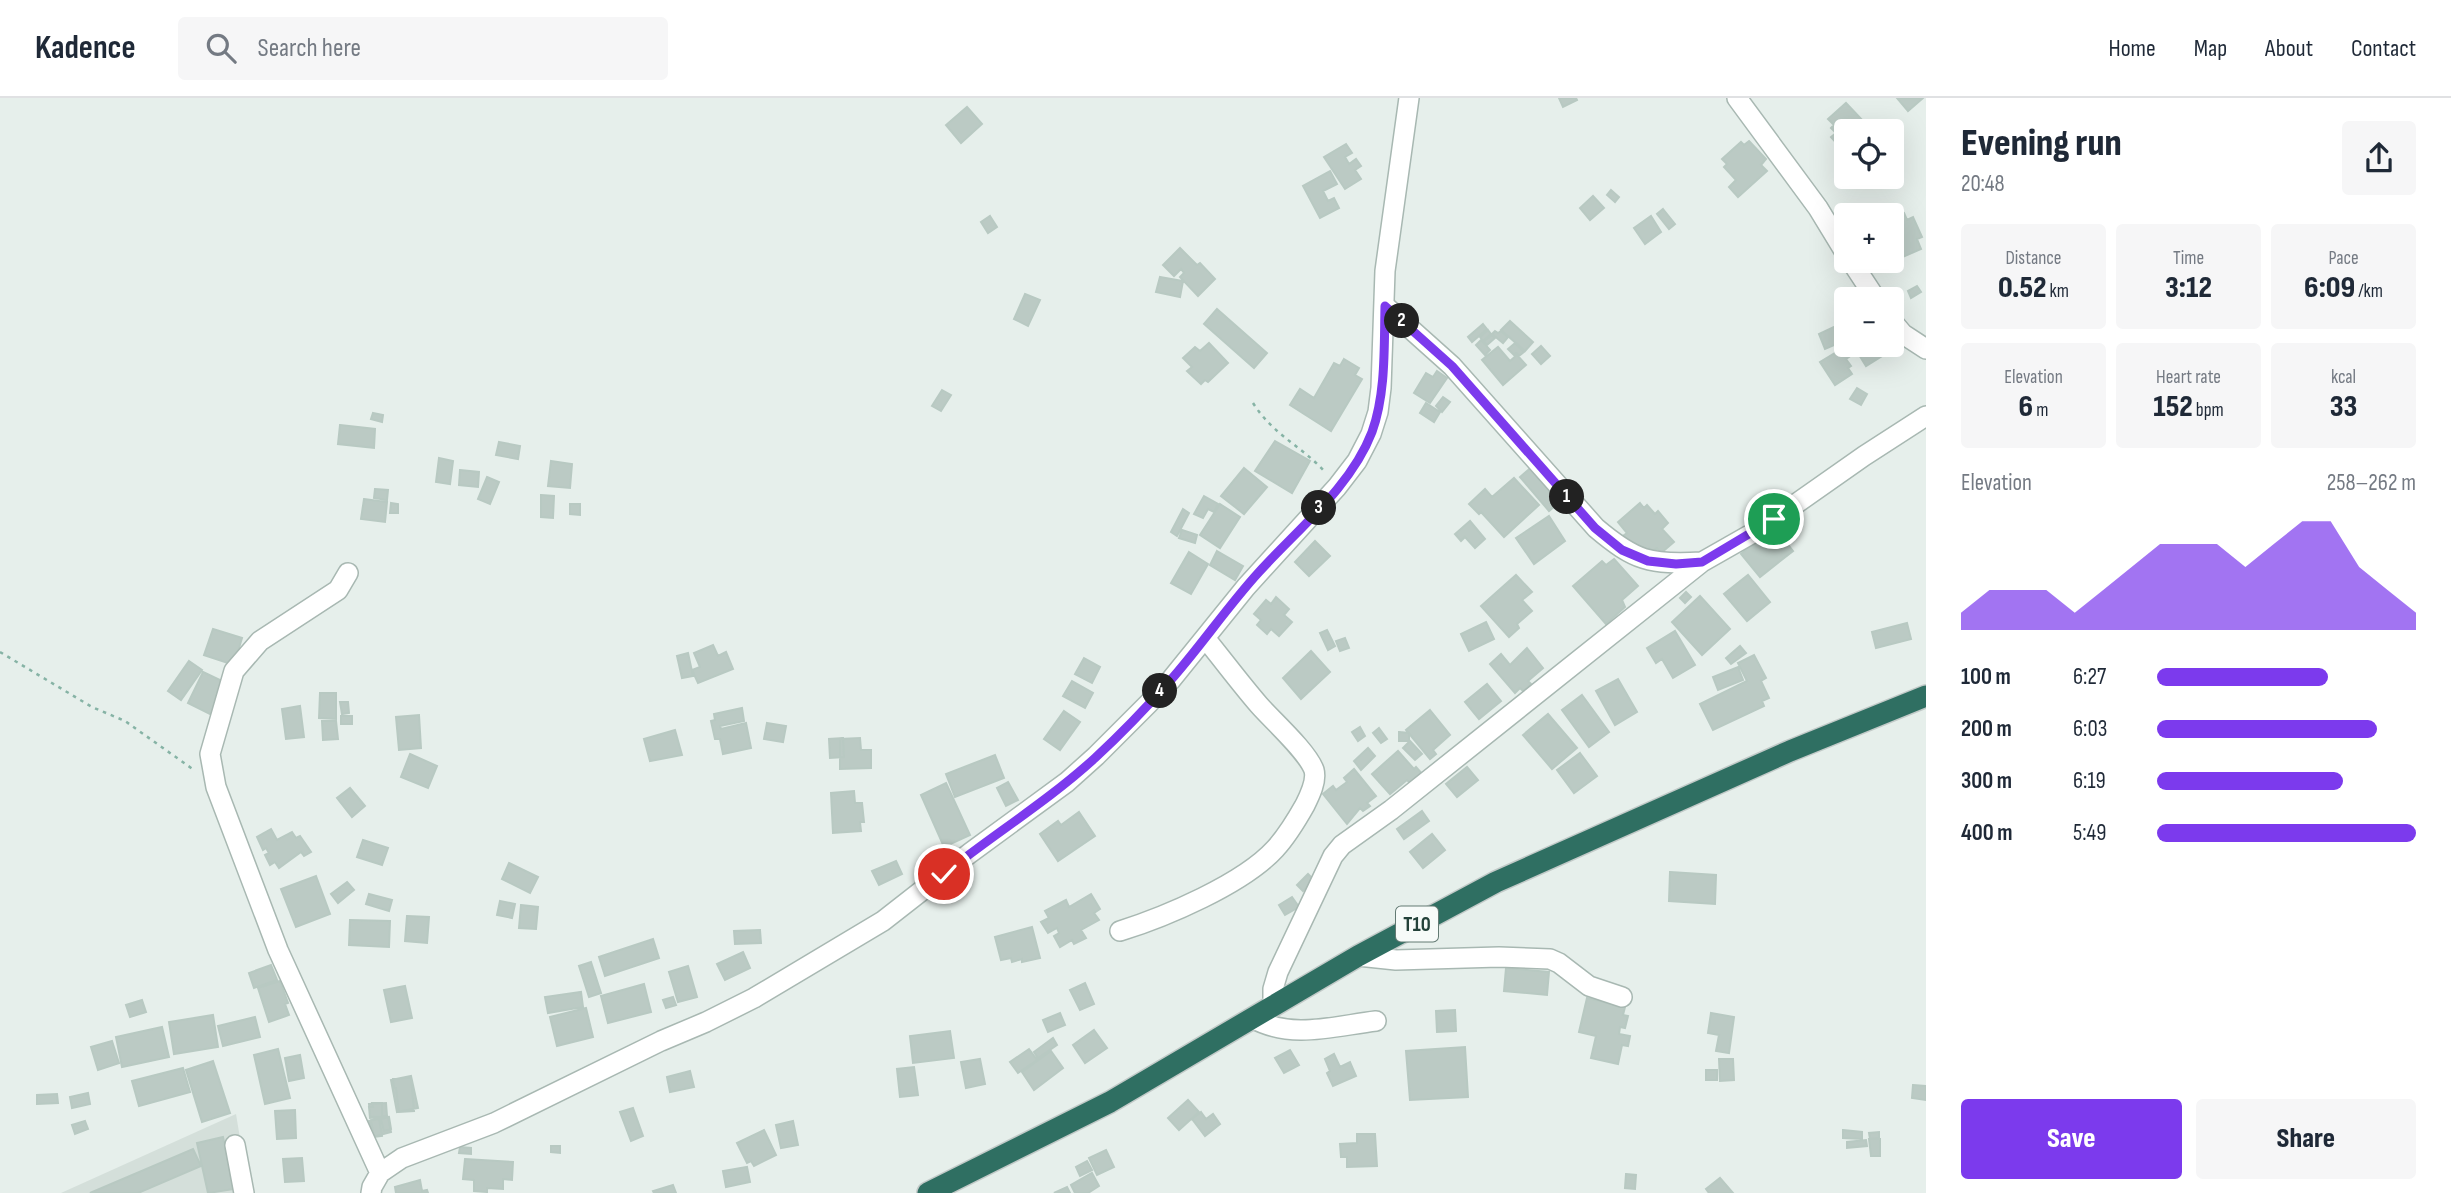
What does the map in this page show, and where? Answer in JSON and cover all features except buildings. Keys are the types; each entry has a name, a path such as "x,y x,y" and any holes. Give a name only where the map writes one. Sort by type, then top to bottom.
{"highway":[{"name":"T10","path":"928,1193 1110,1102 1358,956 1496,882 1790,751 1926,696"}],"street":[{"path":"371,1193 380,1173 402,1158 494,1123 661,1041 706,1022 754,998 883,921 1096,757 1170,681 1246,587 1338,486 1357,461 1371,434 1378,412 1381,388 1385,271 1409,98"},
{"path":"1737,98 1818,208 1834,234"},
{"path":"1385,306 1452,366 1583,514 1622,550 1648,561 1676,564 1702,562"},
{"path":"1904,335 1926,349"},
{"path":"1272,1006 1278,972 1323,874 1342,845 1391,810 1702,562 1760,529 1926,416"},
{"path":"348,573 338,590 260,641 234,671 210,754 216,787 278,950 380,1173"},
{"path":"1120,931 1183,907 1259,864 1275,850 1295,823 1310,795 1315,778 1308,760 1205,638"},
{"path":"1358,956 1395,960 1499,957 1550,959 1590,986 1622,997"},
{"path":"1252,1018 1270,1027 1289,1031 1308,1031 1376,1021"},
{"path":"235,1144 244,1193"}],"path":[{"path":"1253,403 1272,429 1315,461 1338,486"},
{"path":"0,652 92,706 125,721 216,787"}],"shaded area":[{"path":"236,1114 249,1193 61,1193"}],"route":[{"path":"944,874 1030,811 1096,757 1170,681 1246,587 1338,486 1357,461 1371,434 1378,412 1385,306 1452,366 1595,528 1622,550 1648,561 1676,564 1702,562 1774,519"}]}
